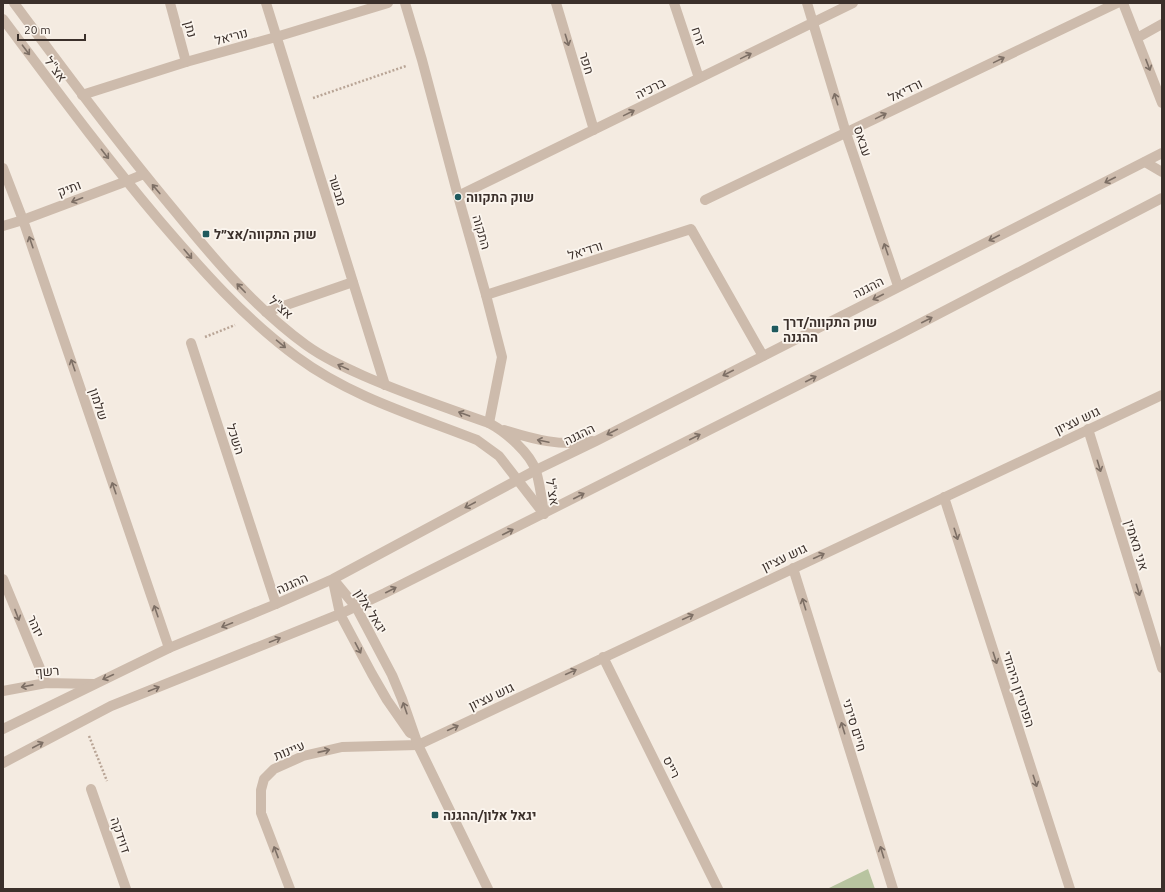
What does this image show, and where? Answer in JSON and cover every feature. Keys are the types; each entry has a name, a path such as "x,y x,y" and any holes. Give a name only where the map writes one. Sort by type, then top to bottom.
{"street":[{"name":"אצ\"ל","path":"14,3 82,95 144,174 227,274 266,312 306,346 340,366 385,385 489,423 500,429 524,453 536,470 544,514"},
{"name":"נתן","path":"170,3 186,62"},
{"name":"מבשר","path":"266,3 385,385"},
{"name":"נוריאל","path":"82,95 186,62 276,37 388,3"},
{"name":"התקוה","path":"405,3 422,60 502,357 489,423"},
{"name":"חפר","path":"556,3 594,130"},
{"name":"זרח","path":"674,3 699,78"},
{"name":"עבאס","path":"807,3 846,133 898,286"},
{"name":"ברכיה","path":"458,196 854,3"},
{"name":"ורדיאל","path":"705,200 1117,3"},
{"path":"1123,3 1162,102"},
{"name":"אצ\"ל","path":"3,19 66,104 126,181 197,264 250,318 298,358 332,379 379,402 477,440 499,456 544,514"},
{"path":"1137,38 1162,24"},
{"name":"ההגנה","path":"3,729 169,648 333,579 536,470 596,441 1162,153"},
{"path":"1145,162 1162,172"},
{"name":"שלמון","path":"3,168 23,220 169,648"},
{"name":"ותיק","path":"3,226 23,220 144,174"},
{"path":"3,763 111,706 356,607 544,514 1162,198"},
{"name":"ורדיאל","path":"486,295 692,229 763,356"},
{"path":"266,312 353,282"},
{"name":"השכל","path":"191,343 276,604"},
{"name":"גוש עציון","path":"418,744 1162,395"},
{"path":"500,429 548,442 580,444 596,441"},
{"name":"אני מאמין","path":"1088,429 1162,668"},
{"name":"הפרטיזן היהודי","path":"944,497 1070,889"},
{"name":"חיים סירני","path":"793,568 893,889"},
{"name":"יזהר","path":"3,579 46,683"},
{"name":"יגאל אלון","path":"333,579 356,607 392,674 418,744 488,889"},
{"name":"יגאל אלון","path":"333,579 340,614 387,700 418,744"},
{"name":"רייס","path":"603,657 718,889"},
{"name":"רשף","path":"3,691 46,683 94,684"},
{"name":"עיינות","path":"290,889 261,813 260,790 264,779 274,769 303,756 342,747 418,744"},
{"name":"דוידקה","path":"91,789 126,889"}],"path":[{"path":"297,104 422,60"},
{"path":"191,343 250,318"},
{"path":"92,745 102,769"}],"green space":[{"path":"868,869 875,889 827,889"}],"place":[{"name":"שוק התקווה","path":"458,197"},
{"name":"שוק התקווה/אצ״ל","path":"206,234"},
{"name":"שוק התקווה/דרך ההגנה","path":"775,329"},
{"name":"יגאל אלון/ההגנה","path":"435,815"}]}
